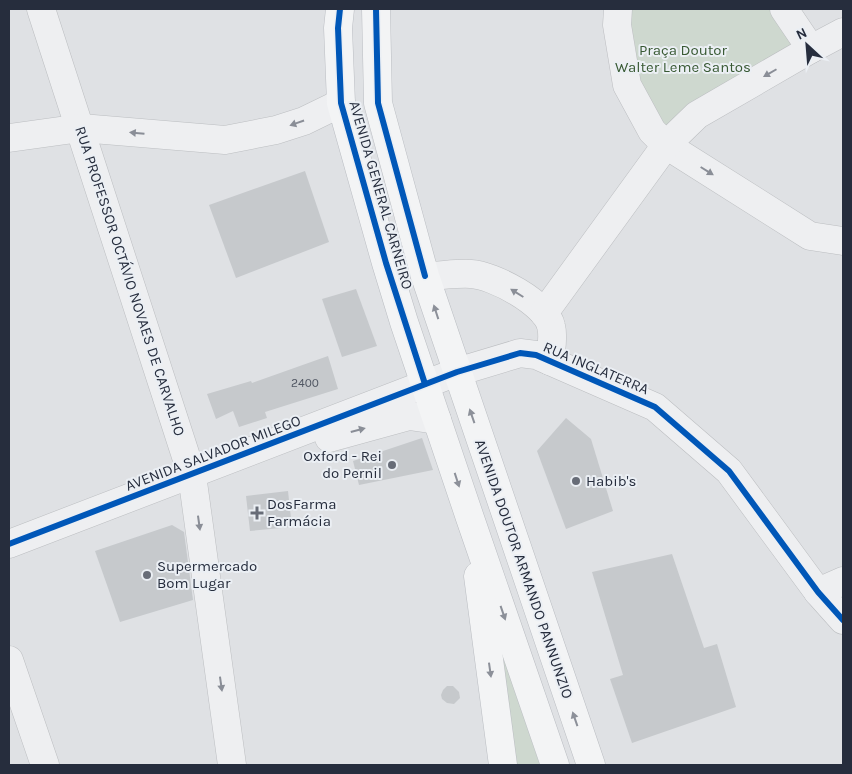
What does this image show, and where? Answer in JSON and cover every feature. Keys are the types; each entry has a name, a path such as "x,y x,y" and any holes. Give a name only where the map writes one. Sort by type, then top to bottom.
{"main road":[{"name":"AVENIDA GENERAL CARNEIRO","path":"340,9 338,28 342,103 389,271 425,384"},
{"name":"AVENIDA GENERAL CARNEIRO","path":"376,9 378,103 424,276 457,372"},
{"name":"AVENIDA DOUTOR ARMANDO PANNUNZIO","path":"457,372 591,765"},
{"path":"425,384 556,765"},
{"path":"470,518 503,765"}],"street":[{"name":"RUA PROFESSOR OCTÁVIO NOVAES DE CARVALHO","path":"41,9 192,474 232,765"},
{"path":"618,9 616,25 627,85 652,131 666,145 810,236 843,241"},
{"path":"784,9 812,48"},
{"path":"544,313 666,145 697,116 812,48 843,32"},
{"path":"9,138 81,128 225,140 276,130 304,121 342,103"},
{"path":"424,276 471,274 493,279 521,294 544,313 551,325 550,361"},
{"name":"RUA INGLATERRA","path":"425,384 520,353 536,355 655,407 729,470 818,592 843,620"},
{"name":"AVENIDA SALVADOR MILEGO","path":"9,544 425,384"},
{"path":"192,474 409,416 437,420"},
{"path":"818,592 843,580"},
{"path":"9,660 45,765"}],"green space":[{"name":"Praça Doutor Walter Leme Santos","path":"627,9 779,9 802,44 665,126 639,84"},
{"path":"497,639 540,765 516,765"}],"building":[{"path":"305,171 329,242 236,278 209,205"},
{"path":"356,289 377,346 342,357 322,299"},
{"path":"328,356 338,389 265,412 267,418 239,427 233,411 216,419 207,394 251,381 252,383"},
{"name":"Habib's","path":"566,418 591,439 613,511 566,529 537,451"},
{"name":"Oxford - Rei do Pernil","path":"422,438 433,470 359,485 353,461"},
{"path":"288,491 292,527 250,531 246,496"},
{"name":"Supermercado Bom Lugar","path":"172,525 184,532 193,600 120,622 95,551"},
{"path":"672,554 704,648 717,644 736,707 632,743 610,679 623,675 592,572"},
{"path":"447,686 453,686 459,692 460,698 454,704 447,703 442,699 441,695"}],"cycle path":[{"path":"340,9 338,28 341,103 386,263 425,384"},
{"path":"376,9 378,103 425,276"},
{"path":"9,544 457,372 520,353 536,355 655,407 729,471 818,592 843,620"}],"place":[{"name":"Oxford - Rei do Pernil","path":"392,465"},
{"name":"Habib's","path":"576,481"},
{"name":"DosFarma Farmácia","path":"257,513"},
{"name":"Supermercado Bom Lugar","path":"147,575"}]}
